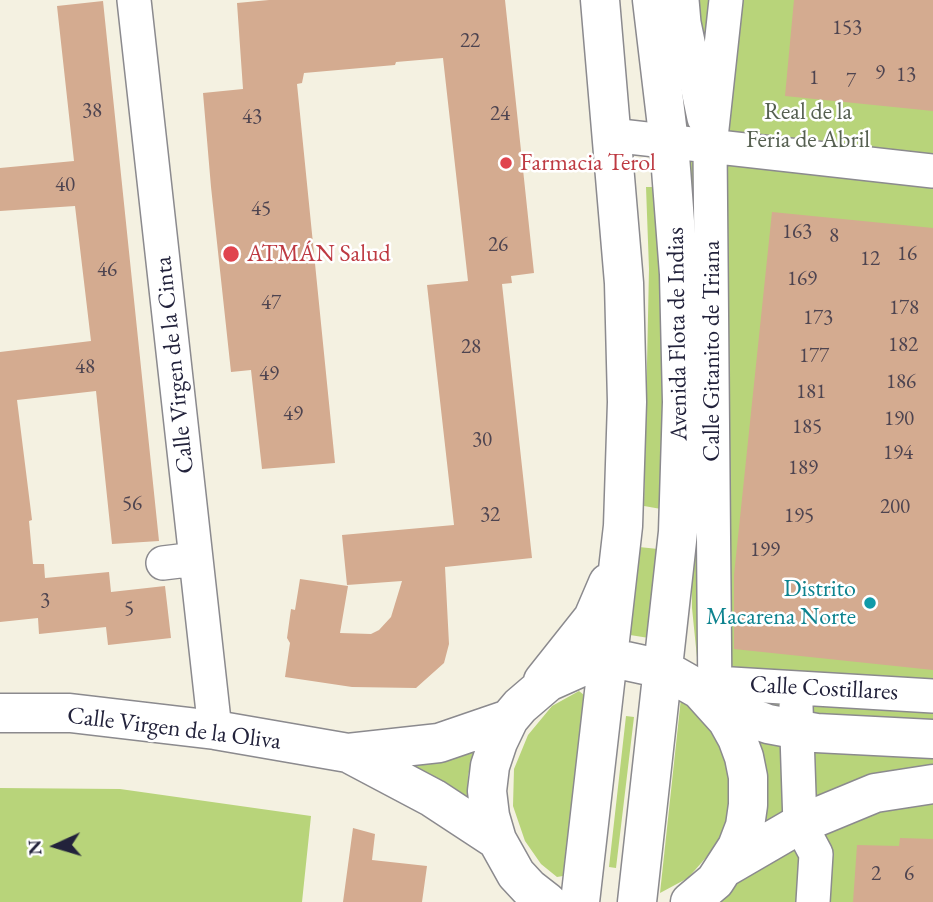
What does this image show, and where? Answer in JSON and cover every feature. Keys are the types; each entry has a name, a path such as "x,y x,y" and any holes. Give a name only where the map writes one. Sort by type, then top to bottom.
{"main road":[{"path":"580,902 619,555 624,500 627,402 624,283 600,0"},
{"name":"Avenida Flota de Indias","path":"637,902 676,558 682,402 679,274 669,143 652,0"},
{"path":"547,902 529,888 525,888 497,840 490,816 489,778 498,742 520,707 593,618 619,555"},
{"path":"676,558 680,624 686,656 737,738 748,777 745,826 737,847 707,888"},
{"name":"Calle Virgen de la Oliva","path":"0,713 70,713 215,730 348,753 439,743 520,707 566,672 586,665 626,661 663,669 768,724 816,733 933,739"},
{"name":"Calle Virgen de la Oliva","path":"348,753 433,798 497,840"},
{"path":"707,888 800,824 875,793 933,784"}],"street":[{"name":"Calle Virgen de la Cinta","path":"134,0 215,730"},
{"path":"682,0 684,23 710,148"},
{"name":"Calle Gitanito de Triana","path":"710,692 710,148 726,0"},
{"path":"611,135 933,171"},
{"path":"163,563 196,559"},
{"path":"797,688 795,729 800,824 816,854 813,902"},
{"name":"Calle Costillares","path":"710,692 797,688 933,696"}],"green space":[{"name":"Real de la Feria de Abril","path":"670,0 933,0 933,902 722,902 715,844 688,878 660,893 681,698 703,717 692,608 687,177"},
{"path":"646,187 653,187 660,268 664,417 661,509 644,506 649,269"},
{"path":"639,547 658,549 649,638 630,635"},
{"path":"579,691 584,695 563,876 557,877 541,864 525,841 513,806 514,769 528,735 552,706"},
{"path":"626,716 634,717 616,868 609,867"},
{"path":"474,751 468,776 467,804 402,762"},
{"path":"0,788 120,789 311,816 302,902 0,902"}],"building":[{"path":"269,0 505,0 534,273 511,276 512,283 502,284 532,558 445,567 449,644 444,663 416,688 352,687 285,677 291,609 295,610 300,579 348,586 340,633 371,634 379,630 391,617 402,581 347,585 342,535 454,525 427,285 468,281 443,58 304,73 302,83 297,84 335,463 262,469 251,370 231,372 203,93 243,89 237,3"},
{"path":"794,0 933,0 933,111 785,96"},
{"path":"103,1 159,541 112,544 96,391 17,400 32,520 29,521 33,564 44,564 45,578 109,572 111,592 165,586 171,638 108,645 106,627 39,634 38,618 0,622 0,352 91,341 75,206 0,211 0,168 74,161 57,6"},
{"path":"772,212 933,228 933,670 734,649 734,575"},
{"path":"353,828 375,834 372,860 427,866 422,902 343,902"},
{"path":"900,838 933,839 933,902 853,902 857,845 899,846"}],"place":[{"name":"Farmacia Terol","path":"506,163"},
{"name":"ATMÁN Salud","path":"231,254"},
{"name":"Distrito Macarena Norte","path":"870,603"}]}
